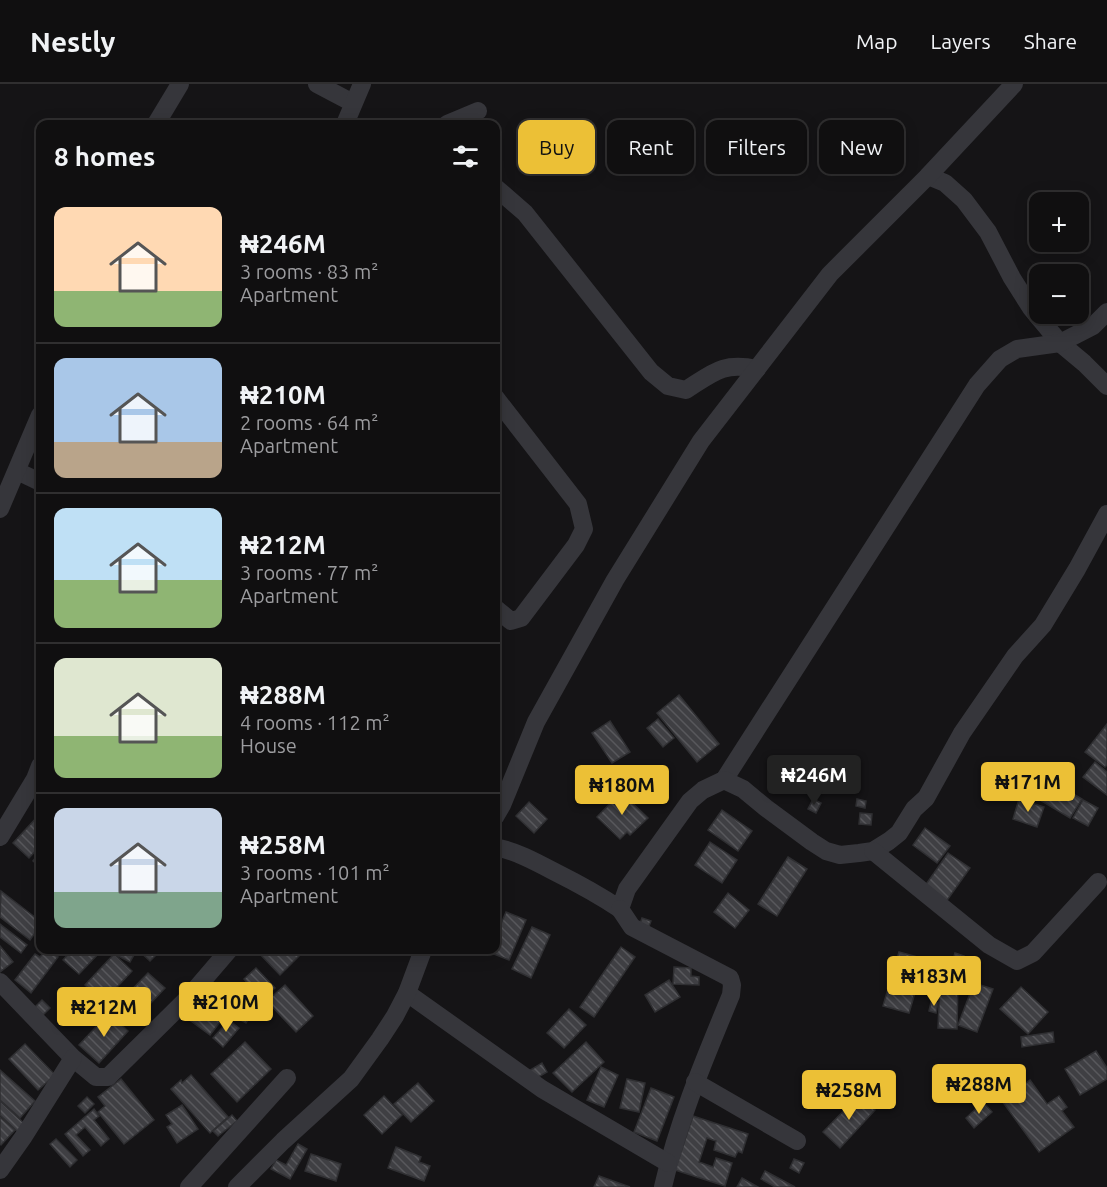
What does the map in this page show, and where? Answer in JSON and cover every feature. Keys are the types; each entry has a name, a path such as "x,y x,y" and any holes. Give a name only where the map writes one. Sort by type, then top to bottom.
{"street":[{"path":"158,120 180,84"},
{"path":"316,84 353,103"},
{"path":"347,120 362,84"},
{"path":"500,808 536,722 615,580 701,441 830,274 928,176 1014,84"},
{"path":"457,120 478,111"},
{"path":"928,176 945,183 964,200 988,232 1031,308 1060,343 1107,386"},
{"path":"500,191 525,213 651,372 668,386 686,390 722,368 743,366 757,369"},
{"path":"620,909 627,889 690,801 703,790 724,780 977,385 1000,359 1017,349 1060,343 1094,326 1107,312"},
{"path":"500,403 579,504 584,529 576,544 521,618 511,621 500,612"},
{"path":"0,509 36,425"},
{"path":"17,471 36,480"},
{"path":"724,780 743,789 802,836 826,850 840,855 873,850 889,841 899,833 914,809 926,798 962,733 1015,656 1043,625 1107,514"},
{"path":"0,837 36,781"},
{"path":"500,848 534,861 580,885 620,909 632,927 730,978 731,996 695,1082 668,1163 663,1187"},
{"path":"873,850 989,945 1017,961 1033,953 1098,882"},
{"path":"0,982 73,1058 96,1077 108,1077 187,999 222,954"},
{"path":"237,1187 274,1149 351,1079 395,1016 407,993 422,954"},
{"path":"407,993 542,1089 668,1163"},
{"path":"0,1170 73,1058"},
{"path":"189,1187 287,1078"},
{"path":"695,1082 797,1142"}],"building":[{"path":"679,695 719,744 697,762 657,713"},
{"path":"658,719 674,738 663,747 647,728"},
{"path":"610,721 630,752 612,763 592,733"},
{"path":"1107,724 1107,765 1105,767 1085,752"},
{"path":"1095,762 1107,772 1107,795 1083,777"},
{"path":"1046,778 1082,799 1070,818 1035,797"},
{"path":"621,792 648,818 630,835 627,832 620,839 597,817"},
{"path":"813,799 821,803 816,813 808,809"},
{"path":"857,799 866,801 865,808 856,806"},
{"path":"1019,799 1044,807 1037,827 1013,819"},
{"path":"1083,800 1098,808 1088,826 1073,818"},
{"path":"529,802 547,819 534,833 516,816"},
{"path":"722,810 752,831 738,851 708,830"},
{"path":"860,813 872,814 871,825 859,824"},
{"path":"36,818 36,850 29,858 13,843"},
{"path":"925,828 950,846 937,863 913,845"},
{"path":"710,842 737,860 722,883 695,865"},
{"path":"948,853 970,868 943,906 922,890"},
{"path":"788,857 807,869 777,916 758,904"},
{"path":"1,891 36,918 36,932 30,940 0,917"},
{"path":"728,893 749,910 735,928 714,912"},
{"path":"506,912 526,920 509,960 494,954 500,954 500,926"},
{"path":"642,918 651,921 648,929 639,927"},
{"path":"0,924 27,945 21,953 0,937"},
{"path":"532,927 550,935 531,978 512,969"},
{"path":"0,946 13,962 0,972"},
{"path":"621,947 635,957 594,1017 580,1007"},
{"path":"899,952 925,959 909,1013 883,1006"},
{"path":"955,953 964,956 960,969 951,967"},
{"path":"35,954 40,957 43,954 54,954 58,957 31,993 15,980"},
{"path":"68,954 98,954 79,974 63,960"},
{"path":"114,954 134,954 130,962"},
{"path":"114,954 132,971 103,1002 85,985"},
{"path":"142,954 157,954 150,961"},
{"path":"260,954 297,954 299,956 280,975"},
{"path":"674,967 691,968 691,976 699,977 699,985 673,984"},
{"path":"256,968 275,988 262,999 244,979"},
{"path":"148,973 165,988 132,1023 115,1007"},
{"path":"669,980 680,997 655,1012 645,995"},
{"path":"940,980 958,981 957,1029 938,1028"},
{"path":"974,983 993,989 977,1032 958,1025"},
{"path":"285,985 313,1016 296,1032 267,1001"},
{"path":"1021,987 1048,1012 1028,1034 1000,1009"},
{"path":"252,994 261,999 246,1023 237,1018"},
{"path":"205,996 227,1013 210,1035 187,1018"},
{"path":"42,1000 50,1008 43,1015 35,1007"},
{"path":"931,1002 938,1003 936,1013 929,1011"},
{"path":"569,1009 586,1025 564,1048 547,1033"},
{"path":"109,1013 128,1031 99,1063 79,1045"},
{"path":"229,1020 239,1028 223,1047 213,1038"},
{"path":"1053,1032 1054,1042 1022,1047 1021,1037"},
{"path":"245,1042 271,1069 237,1102 211,1074"},
{"path":"586,1042 604,1062 572,1092 553,1073"},
{"path":"25,1044 55,1075 38,1090 9,1059"},
{"path":"1096,1051 1107,1068 1107,1079 1080,1095 1065,1069"},
{"path":"542,1063 547,1072 533,1080 527,1072"},
{"path":"601,1067 618,1075 604,1107 587,1100"},
{"path":"0,1070 35,1101 20,1118 0,1100"},
{"path":"191,1075 228,1117 210,1133 171,1089"},
{"path":"121,1079 154,1120 124,1144 98,1112 105,1106 98,1097"},
{"path":"627,1079 645,1083 639,1112 620,1108"},
{"path":"1030,1080 1047,1104 1059,1096 1067,1107 1062,1111 1074,1127 1039,1152 1002,1101"},
{"path":"418,1083 434,1101 411,1122 394,1104"},
{"path":"651,1088 674,1097 657,1141 634,1132"},
{"path":"859,1095 875,1110 840,1148 823,1132"},
{"path":"384,1096 402,1115 382,1134 364,1115"},
{"path":"87,1097 94,1104 85,1113 78,1106"},
{"path":"0,1101 27,1126 20,1134 0,1115"},
{"path":"983,1102 992,1112 974,1128 966,1118"},
{"path":"182,1105 198,1129 177,1143 167,1127 172,1124 166,1115"},
{"path":"94,1109 99,1116 94,1120 109,1139 101,1146 85,1127 76,1135 90,1150 83,1156 65,1134"},
{"path":"232,1115 237,1121 218,1136 213,1131"},
{"path":"693,1116 748,1134 742,1153 738,1151 735,1157 714,1150 716,1141 707,1138 699,1162 713,1167 716,1158 732,1163 725,1186 675,1170"},
{"path":"0,1117 15,1130 1,1145 0,1144"},
{"path":"56,1139 77,1160 70,1167 50,1144"},
{"path":"298,1144 307,1149 290,1179 271,1169 276,1160 286,1165"},
{"path":"396,1147 421,1157 419,1162 430,1166 424,1181 388,1168"},
{"path":"311,1154 341,1164 336,1181 305,1171"},
{"path":"794,1159 804,1163 799,1173 790,1168"},
{"path":"765,1171 795,1187 775,1187 761,1179"},
{"path":"599,1176 630,1187 594,1187"},
{"path":"742,1178 758,1187 737,1187"}]}
